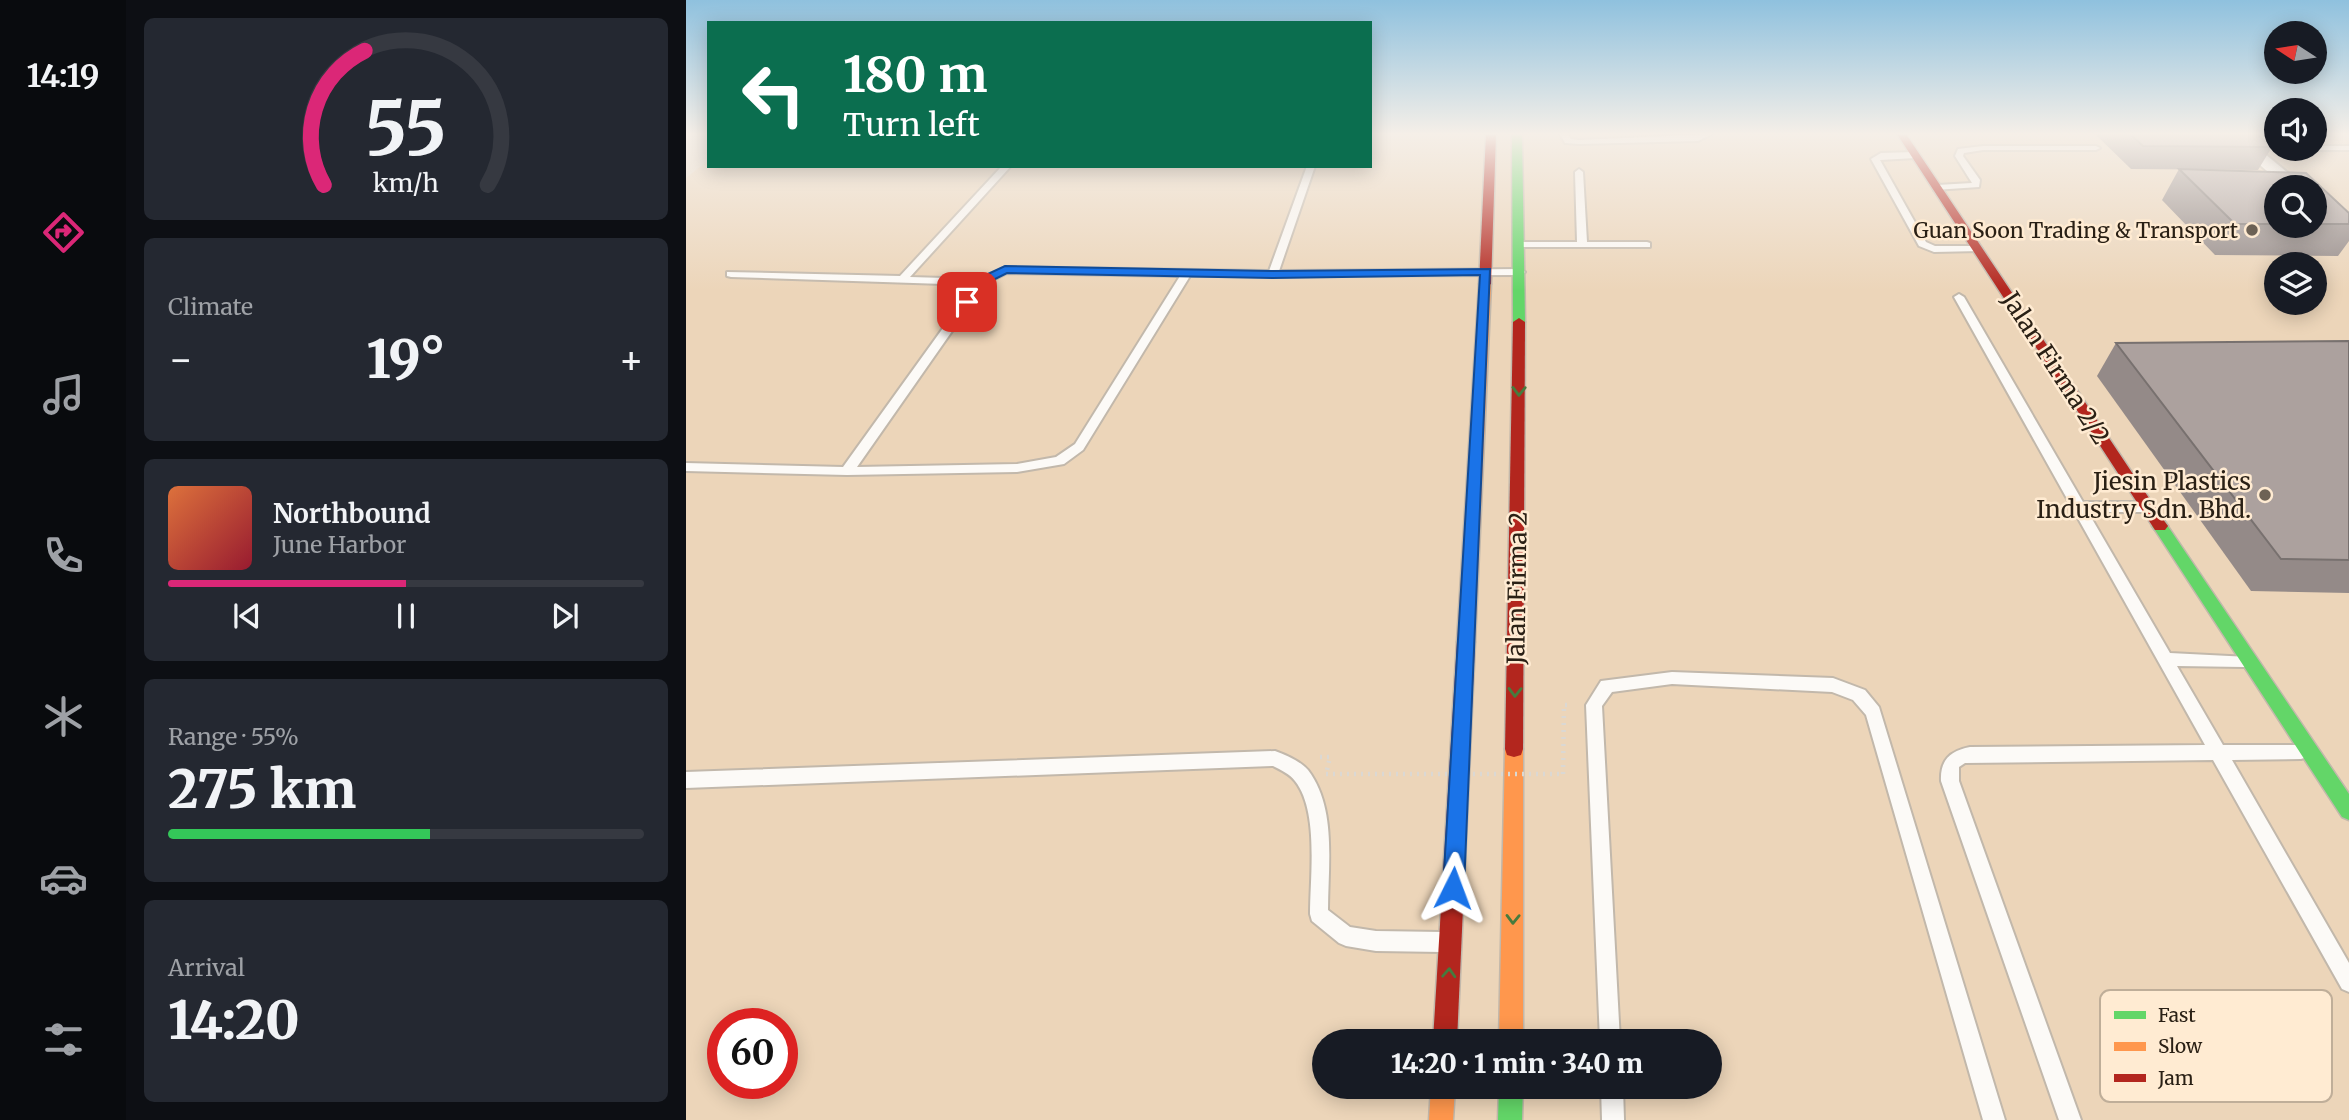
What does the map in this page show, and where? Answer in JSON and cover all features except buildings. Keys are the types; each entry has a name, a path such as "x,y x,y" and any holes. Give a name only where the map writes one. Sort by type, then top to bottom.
{"main road":[{"name":"Jalan Firma 2","path":"1446,1029 1489,186"},
{"name":"Jalan Firma 2","path":"1511,1029 1520,272 1518,186"},
{"name":"Jalan Firma 2/2","path":"1937,188 2349,811"},
{"path":"1441,1120 1442,1099"},
{"path":"1510,1120 1511,1099"}],"lane":[{"path":"901,281 988,186"},
{"path":"1273,274 1304,186"},
{"path":"1580,186 1582,245"},
{"path":"1890,186 1919,241 1934,249 1977,249"},
{"path":"1937,188 1960,186"},
{"path":"1520,245 1647,245"},
{"path":"731,274 981,282 1005,270 1273,274 1520,272"},
{"path":"686,467 846,471 1017,468 1060,461 1079,447 1187,272"},
{"path":"846,471 981,282"},
{"path":"1959,297 2349,982"},
{"path":"2080,507 2148,507"},
{"path":"2166,659 2249,661"},
{"path":"1608,1029 1594,705 1607,686 1672,678 1833,685 1859,695 1873,712 1994,1120"},
{"path":"2070,1120 1950,781 1952,761 1959,756 1970,754 2310,751"},
{"path":"686,780 1275,758 1300,773 1310,789 1317,819 1319,914 1346,936 1376,941 1451,942"},
{"path":"1612,1099 1613,1120"}],"path":[{"path":"1326,774 1563,774"}],"shaded area":[{"path":"686,186 2264,186 2264,238 2327,238 2327,186 2349,186 2349,1120 686,1120"}],"traffic: fast":[{"path":"1518,186 1519,322"},
{"path":"2160,526 2349,811"},
{"path":"1510,1120 1511,1099"}],"traffic: slow":[{"path":"1466,642 1485,284"},
{"path":"1511,1029 1514,749"},
{"path":"1441,1120 1442,1099"}],"traffic: jam":[{"path":"1485,284 1489,186"},
{"path":"1936,186 2160,526"},
{"path":"1514,749 1519,322"},
{"path":"1446,1029 1466,642"}],"place":[{"name":"Guan Soon Trading & Transport","path":"2252,230"},
{"name":"Jiesin Plastics Industry Sdn. Bhd.","path":"2265,495"}],"route":[{"path":"967,302 981,282 1005,270 1031,268 1273,274 1486,272 1453,888"}]}
